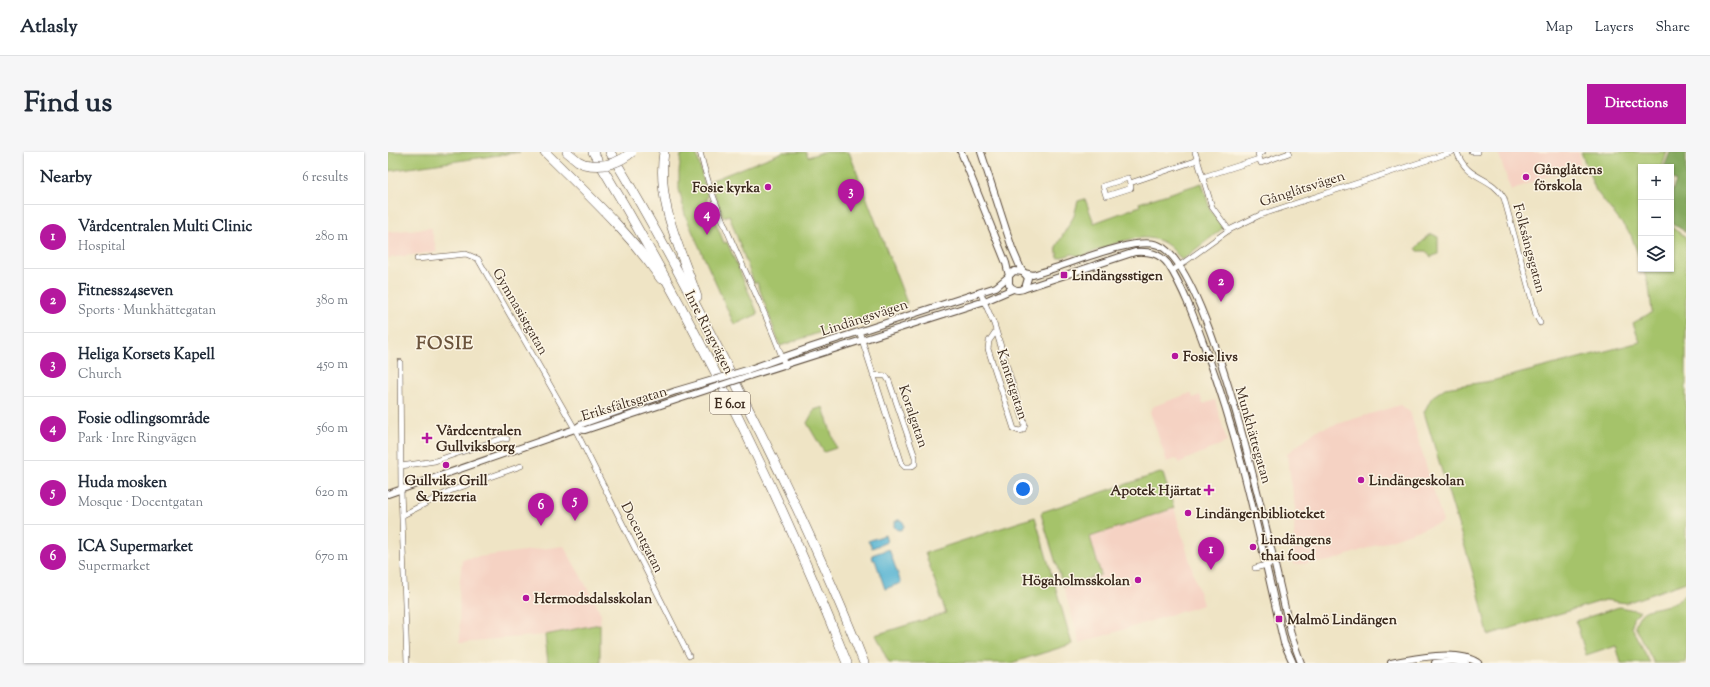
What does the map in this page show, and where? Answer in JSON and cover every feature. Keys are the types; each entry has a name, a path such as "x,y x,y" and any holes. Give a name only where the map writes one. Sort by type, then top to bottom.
{"highway":[{"path":"545,152 598,204 634,243 694,330"},
{"path":"567,152 584,164 598,166 609,165 632,152"},
{"name":"Inre Ringvägen","path":"593,152 652,252 694,330 765,475 824,603 847,663"},
{"name":"Inre Ringvägen","path":"610,152 662,242 705,322 784,481 837,596 864,663"},
{"path":"664,152 662,181 666,206 678,246 705,322"}],"street":[{"path":"700,152 709,186 722,219 785,366"},
{"path":"961,152 1000,246 1009,277 1009,284 1013,289"},
{"path":"981,152 1005,228 1028,280 1023,289"},
{"path":"1195,152 1212,207 1229,230"},
{"path":"1263,152 1258,154 1261,163 1289,152"},
{"name":"Gånglåtsvägen","path":"1172,271 1229,230 1260,215 1452,152"},
{"name":"Folksångsgatan","path":"1457,152 1466,169 1494,186 1504,198 1536,315 1540,323"},
{"path":"1472,152 1478,152"},
{"path":"1203,177 1259,158"},
{"path":"1130,183 1198,160"},
{"path":"1128,178 1130,183 1131,188 1106,196 1103,186 1128,178"},
{"name":"Lindängsvägen","path":"725,377 999,286 1016,270 1033,274 1039,273 1127,246 1145,242 1164,248 1174,257 1180,266"},
{"name":"Lindängsvägen","path":"728,383 985,301 1013,289 1023,289 1077,270 1143,251 1160,256 1172,271"},
{"name":"Gymnasistgatan","path":"417,259 466,254 478,259 575,429"},
{"name":"Munkhättegatan","path":"1180,266 1204,317 1226,379 1249,455 1292,638 1301,663"},
{"name":"Munkhättegatan","path":"1172,271 1198,327 1218,381 1241,461 1284,643 1293,663"},
{"name":"Kantatgatan","path":"980,292 985,301 996,331 1026,425 1023,430 1019,431 1014,429 988,349 989,341 996,331"},
{"name":"Koralgatan","path":"859,332 862,341 873,375 902,464 905,467 911,467 915,464 915,457 889,381 886,376 873,375"},
{"path":"400,362 401,490 407,663"},
{"name":"Eriksfältsgatan","path":"388,494 575,429 582,424 676,391 725,377"},
{"name":"Eriksfältsgatan","path":"575,429 585,430 728,383"},
{"name":"Docentgatan","path":"575,429 690,656"},
{"path":"401,466 435,461 503,438 507,440"},
{"path":"403,515 453,490 521,466"},
{"path":"1256,568 1274,563"},
{"path":"1391,663 1457,655 1469,658 1478,663"},
{"path":"1434,663 1452,661 1466,663"}],"shaded area":[{"name":"Gånglåtens förskola","path":"1498,152 1579,152 1580,164 1511,190"},
{"path":"431,228 437,252 388,258 388,232"},
{"path":"1191,393 1193,398 1200,395 1203,404 1215,400 1227,442 1183,462 1179,463 1176,459 1167,462 1150,412 1154,406"},
{"name":"Lindängeskolan","path":"1400,405 1410,412 1443,522 1330,561 1293,565 1295,507 1287,454 1317,430"},
{"name":"Högaholmsskolan","path":"1174,508 1203,605 1080,643 1063,586 1100,574 1089,537"},
{"name":"Hermodsdalsskolan","path":"564,546 598,607 601,615 600,624 545,635 460,642 459,589 462,559"}],"green space":[{"path":"388,152 520,152 388,171"},
{"path":"696,152 708,197 706,198 724,243 727,242 758,314 736,324 733,322 685,215 679,189 681,155"},
{"path":"783,152 806,152 808,157 823,152 849,152 907,303 780,346 757,282 754,283 729,215 723,217 710,181"},
{"path":"1581,152 1667,152 1663,164 1638,164 1638,255 1631,235 1596,191"},
{"path":"1670,152 1686,152 1686,232 1674,225 1674,186 1676,181 1674,180 1674,164 1665,164"},
{"path":"1202,183 1210,209 1223,228 1182,260 1169,246 1159,240 1148,238 1137,238 1113,244 1080,257 1073,254 1058,258 1056,247 1074,216 1078,201 1085,199 1094,223 1140,206 1139,203"},
{"path":"1674,229 1686,237 1686,582 1626,603 1605,600 1488,635 1478,590 1424,412 1432,397 1445,388 1491,381 1640,342 1633,323 1652,312 1649,286 1644,272 1674,272"},
{"path":"1432,234 1438,237 1438,254 1431,257 1426,251 1418,251 1416,248 1426,237"},
{"path":"823,407 836,448 824,452 807,423 814,410"},
{"path":"1160,473 1163,474 1174,508 1090,537 1101,575 1063,586 1041,514 1042,512"},
{"path":"1035,517 1072,644 1011,663 889,663 875,635 946,613 925,553"},
{"path":"1686,593 1686,663 1654,663 1635,626 1638,619 1645,611 1673,603"},
{"path":"1619,607 1640,611 1633,618 1632,627 1650,663 1621,663 1616,645 1586,655 1576,621"},
{"path":"600,624 600,663 548,663 545,635"}],"water":[{"path":"897,520 901,520 903,521 903,529 897,530 894,527 894,523"},
{"path":"885,535 887,542 872,548 868,541"},
{"path":"889,549 901,583 885,589 872,555"}],"place":[{"name":"Gånglåtens förskola","path":"1526,177"},
{"name":"Fosie kyrka","path":"768,187"},
{"name":"Heliga Korsets Kapell","path":"851,212"},
{"name":"Fosie odlingsområde","path":"707,235"},
{"name":"Lindängsstigen","path":"1064,275"},
{"name":"Fitness24seven","path":"1221,302"},
{"name":"Fosie livs","path":"1175,356"},
{"name":"Vårdcentralen Gullviksborg","path":"427,438"},
{"name":"Gullviks Grill & Pizzeria","path":"446,465"},
{"name":"Lindängeskolan","path":"1361,480"},
{"name":"Apotek Hjärtat","path":"1209,490"},
{"name":"Lindängenbiblioteket","path":"1188,513"},
{"name":"Huda mosken","path":"575,521"},
{"name":"ICA Supermarket","path":"541,526"},
{"name":"Lindängens thai food","path":"1253,547"},
{"name":"Vårdcentralen Multi Clinic","path":"1211,570"},
{"name":"Högaholmsskolan","path":"1138,580"},
{"name":"Hermodsdalsskolan","path":"526,598"},
{"name":"Malmö Lindängen","path":"1279,619"}],"district":[{"name":"FOSIE","path":"445,343"}]}
